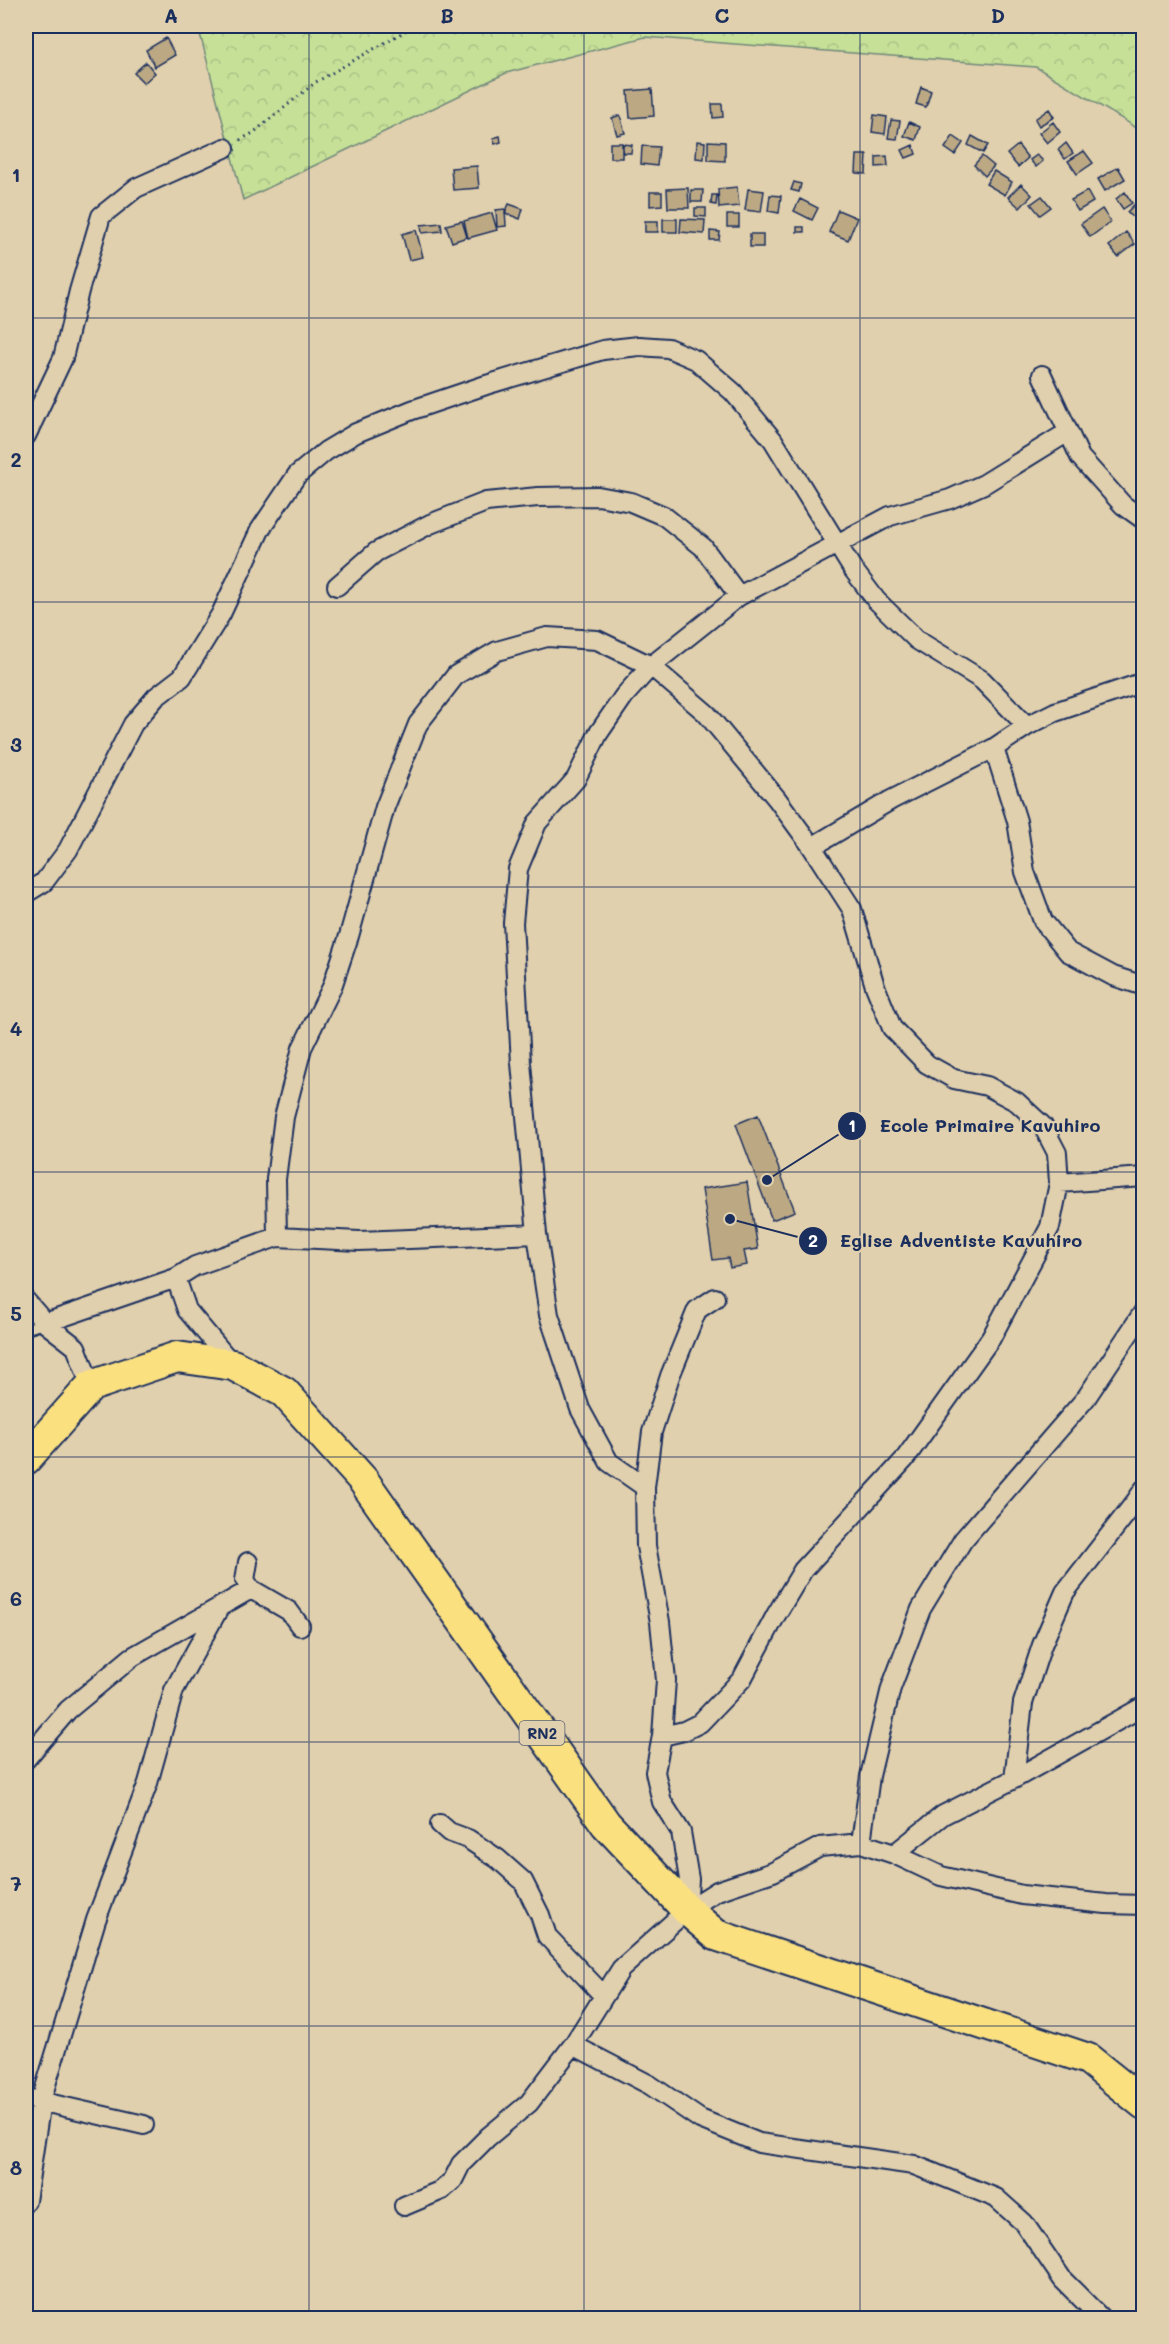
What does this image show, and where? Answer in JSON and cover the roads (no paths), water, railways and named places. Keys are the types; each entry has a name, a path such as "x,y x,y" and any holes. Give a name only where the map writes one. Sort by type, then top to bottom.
{"highway":[{"name":"RN2","path":"26,1459 91,1386 177,1357 233,1365 284,1392 363,1480 606,1824 687,1910 716,1935 1088,2059 1143,2104"}],"street":[{"path":"26,436 63,358 79,291 101,216 136,188 225,148"},
{"path":"26,893 44,882 68,850 133,724 156,697 182,677 221,614 260,530 297,475 326,451 356,433 412,410 603,350 639,346 668,348 696,360 733,392 773,440 876,600 917,640 982,680 1027,726"},
{"path":"1042,375 1080,457 1123,505 1143,520"},
{"path":"645,1487 609,1462 580,1409 549,1315 537,1234 521,1063 513,923 518,869 537,823 576,779 597,734 624,696 651,666 739,596 890,516 950,499 984,484 1068,432"},
{"path":"337,586 376,552 430,524 486,502 538,497 598,496 632,502 664,516 704,546 739,596"},
{"path":"277,1237 276,1179 284,1117 302,1048 332,987 349,936 385,807 418,724 456,675 497,651 547,637 597,640 651,666 705,713 777,799 812,847 852,909 874,986 892,1028 927,1064 954,1079 987,1086 1017,1102 1043,1126 1057,1153 1059,1183 1050,1227 991,1338 904,1460 803,1570 742,1679 700,1723 684,1731 662,1736"},
{"path":"812,847 891,800 994,748 1027,726 1055,712 1143,684"},
{"path":"994,748 1017,821 1025,872 1043,921 1068,952 1113,976 1143,986"},
{"path":"1059,1183 1143,1177"},
{"path":"45,1323 176,1278 195,1266 277,1237 359,1241 537,1234"},
{"path":"176,1278 187,1310 233,1365"},
{"path":"687,1910 689,1879 681,1832 662,1802 655,1772 662,1736 666,1680 660,1622 646,1546 645,1487 652,1432 669,1376 698,1310 715,1298"},
{"path":"26,1301 45,1323 76,1347 91,1386"},
{"path":"861,1843 870,1776 891,1688 921,1609 963,1540 1086,1398 1143,1311"},
{"path":"1014,1779 1023,1703 1042,1645 1065,1592 1143,1489"},
{"path":"248,1562 245,1580 251,1590 289,1611 300,1626"},
{"path":"26,1759 68,1710 132,1657 251,1590"},
{"path":"26,2201 33,2100 96,1920 148,1783 174,1690 218,1610"},
{"path":"894,1854 943,1815 1014,1779 1143,1706"},
{"path":"440,1824 449,1832 468,1839 498,1859 523,1881 540,1915 547,1936 603,1995"},
{"path":"404,2206 442,2190 453,2180 461,2164 488,2137 529,2103 573,2045 603,1995 629,1961 641,1953 687,1910 717,1891 773,1872 820,1848 861,1843 894,1854 941,1876 1022,1895 1106,1904 1143,1905"},
{"path":"573,2045 650,2085 700,2119 759,2143 914,2165 996,2198 1024,2223 1064,2280 1101,2319"},
{"path":"33,2100 144,2125"}],"lane":[{"path":"26,1329 45,1323"}],"place":[{"name":"Ecole Primaire Kavuhiro","path":"767,1180"},
{"name":"Eglise Adventiste Kavuhiro","path":"730,1219"}]}
